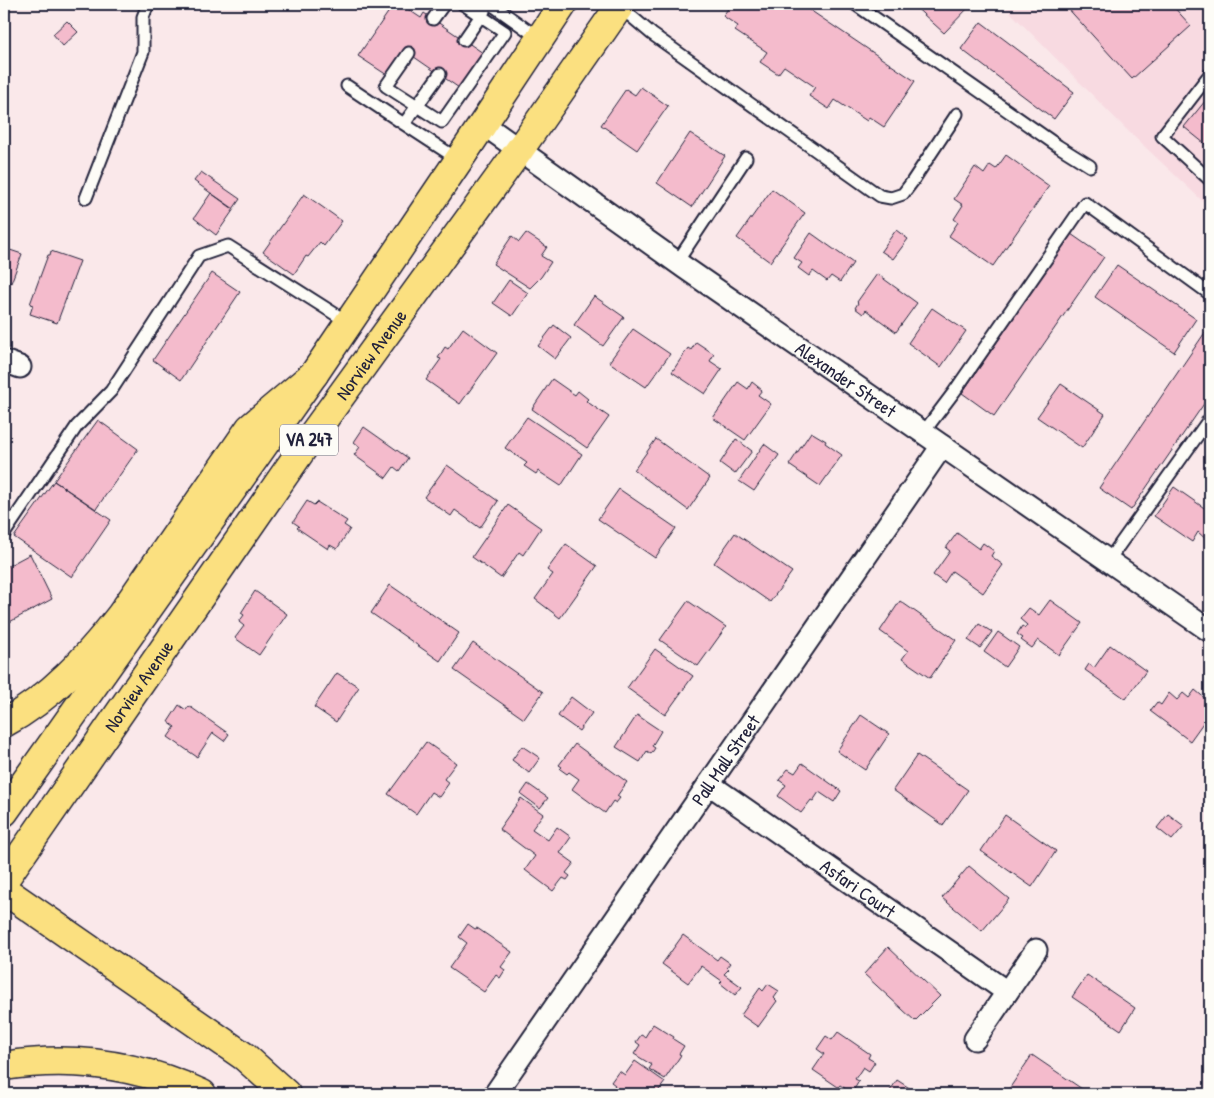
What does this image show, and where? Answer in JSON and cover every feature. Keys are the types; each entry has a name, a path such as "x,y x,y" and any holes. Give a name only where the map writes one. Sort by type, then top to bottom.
{"main road":[{"name":"Norview Avenue","path":"4,812 314,374 563,4"},
{"name":"Norview Avenue","path":"4,880 303,448 520,150 619,4"},
{"path":"4,723 44,696 73,671 98,644 250,428 314,374"},
{"path":"4,890 245,1057 286,1094"},
{"path":"4,1066 49,1062 91,1062 120,1066 150,1074 202,1094"}],"street":[{"name":"Alexander Street","path":"484,124 677,262 1210,631"},
{"name":"Pall Mall Street","path":"495,1094 942,446"},
{"name":"Asfari Court","path":"709,784 1007,992"},
{"path":"975,1039 1036,950"}],"lane":[{"path":"86,198 143,52 143,17 148,4"},
{"path":"433,19 444,4"},
{"path":"409,53 386,86 442,122 505,32 463,4"},
{"path":"464,40 490,4 540,38"},
{"path":"619,4 652,34 880,196 890,198 903,194 957,114"},
{"path":"855,4 1058,146 1090,166"},
{"path":"404,124 440,74"},
{"path":"1210,74 1162,136 1210,180"},
{"path":"347,86 459,160"},
{"path":"677,262 746,158"},
{"path":"923,433 954,392 1086,203 1210,294"},
{"path":"4,534 77,426 111,392 199,256 228,246 349,323"},
{"path":"1108,561 1210,418"}],"shaded area":[{"path":"1002,4 1210,4 1210,208 1126,129"}],"building":[{"path":"394,4 400,4 421,18 424,13 486,55 462,90 404,50 387,75 358,56"},
{"path":"731,4 801,4 915,81 884,127 869,117 867,121 835,100 829,109 809,96 815,87 784,66 778,74 760,62 767,52 735,31 738,26 723,16"},
{"path":"912,4 965,4 969,7 944,33"},
{"path":"1064,4 1171,4 1191,26 1132,79"},
{"path":"67,21 78,32 63,46 53,34"},
{"path":"981,22 1074,92 1054,119 961,49"},
{"path":"641,87 668,106 637,150 601,125 626,89 635,95"},
{"path":"1210,95 1210,148 1184,127"},
{"path":"690,133 725,156 692,207 657,183"},
{"path":"1006,155 1049,186 993,266 949,236 958,222 954,219 963,205 954,199 975,167 984,174 990,165 996,169"},
{"path":"201,172 240,199 233,209 194,181"},
{"path":"772,189 805,213 770,262 737,238"},
{"path":"211,193 234,209 216,235 194,218"},
{"path":"304,194 342,221 324,246 320,242 308,257 306,256 294,274 263,252"},
{"path":"896,230 908,239 893,259 881,251"},
{"path":"526,233 547,247 541,256 551,262 541,277 530,288 493,264 512,236 519,242"},
{"path":"811,233 853,263 840,282 831,276 827,281 813,271 809,276 798,268 802,263 794,258"},
{"path":"1071,234 1104,257 994,416 962,393"},
{"path":"4,248 22,254 11,283 4,280"},
{"path":"51,251 80,261 57,323 30,314 33,305 30,304"},
{"path":"1117,265 1196,319 1174,352 1095,297"},
{"path":"212,273 240,292 181,380 153,360"},
{"path":"877,274 917,303 896,332 866,310 863,314 855,308 857,302"},
{"path":"509,280 528,293 512,316 493,303"},
{"path":"594,296 624,317 603,346 574,325"},
{"path":"932,308 966,331 941,367 908,343"},
{"path":"554,325 571,338 555,359 538,346"},
{"path":"463,328 497,353 460,404 426,380 441,359 438,358 445,347 448,349"},
{"path":"1208,328 1210,329 1210,395 1131,510 1099,488"},
{"path":"633,329 670,354 646,387 609,362"},
{"path":"696,342 714,354 710,361 722,369 705,394 672,372 688,348 691,350"},
{"path":"552,379 575,395 578,391 588,399 586,401 609,417 587,448 532,409"},
{"path":"738,382 748,389 752,382 762,390 758,395 771,404 745,440 713,418"},
{"path":"1061,384 1105,414 1082,448 1037,417"},
{"path":"527,417 582,454 561,486 538,471 536,474 524,466 527,463 505,448"},
{"path":"98,420 138,449 96,509 54,481"},
{"path":"364,427 408,458 399,471 394,467 386,478 354,455 360,447 354,442"},
{"path":"811,432 826,441 825,443 842,455 820,486 789,465"},
{"path":"656,439 710,478 688,510 634,470"},
{"path":"736,439 752,451 735,474 720,463"},
{"path":"764,444 779,455 754,491 739,481"},
{"path":"447,465 498,501 480,528 455,510 451,516 424,497"},
{"path":"54,481 111,520 72,577 14,537"},
{"path":"1174,487 1210,512 1210,543 1198,532 1192,542 1154,516"},
{"path":"619,489 676,528 655,558 598,519"},
{"path":"307,501 314,505 317,502 347,521 344,525 350,529 337,549 330,545 328,549 297,528 299,526 293,522"},
{"path":"508,505 541,528 523,555 519,552 501,578 472,557"},
{"path":"735,533 792,572 770,602 714,563"},
{"path":"957,533 979,549 983,543 994,551 991,556 1003,565 983,593 952,571 944,583 933,575 950,551 946,548"},
{"path":"566,544 597,566 560,618 535,599 553,574 547,570"},
{"path":"30,554 52,599 4,625 4,568"},
{"path":"390,585 459,633 440,661 371,613"},
{"path":"255,591 287,614 259,655 235,638 244,626 239,622 244,615 241,613"},
{"path":"1050,600 1082,623 1059,655 1038,640 1032,648 1021,640 1023,638 1017,634 1022,626 1025,628 1027,625 1020,619 1029,608 1039,615"},
{"path":"688,601 726,627 698,666 660,640"},
{"path":"900,601 956,640 930,678 902,659 908,651 880,631"},
{"path":"979,624 992,632 980,648 968,640"},
{"path":"998,632 1019,647 1005,667 984,652"},
{"path":"473,643 543,692 524,719 454,670"},
{"path":"1110,645 1146,671 1126,699 1085,670 1089,664 1094,668"},
{"path":"655,649 693,676 665,715 627,688"},
{"path":"337,673 359,687 336,722 314,707"},
{"path":"1195,690 1207,700 1204,705 1210,709 1210,713 1190,741 1150,711 1157,702 1161,705 1169,693 1177,700 1183,693 1189,698"},
{"path":"571,697 592,713 579,731 558,716"},
{"path":"179,705 186,710 189,706 229,734 224,741 213,733 197,757 168,737 175,727 168,722"},
{"path":"637,715 661,731 652,746 655,748 651,754 647,751 640,762 616,747"},
{"path":"861,715 889,734 865,770 837,751"},
{"path":"426,742 456,763 444,779 449,783 439,797 431,792 416,814 388,794"},
{"path":"575,744 627,782 617,796 620,798 616,803 613,801 605,813 572,789 579,779 569,772 567,774 560,769 562,767 559,765"},
{"path":"522,746 540,758 529,773 512,760"},
{"path":"917,755 968,790 943,825 893,790"},
{"path":"802,763 841,791 834,802 819,792 801,813 778,796 786,785 779,780 788,769 795,773"},
{"path":"528,784 548,798 540,808 521,794"},
{"path":"521,798 543,814 532,829 548,840 557,827 571,837 560,853 574,863 566,873 570,876 567,880 563,878 553,891 525,870 535,856 499,829"},
{"path":"1168,814 1184,826 1172,840 1157,828"},
{"path":"1005,815 1056,851 1032,887 981,851"},
{"path":"969,866 1009,899 982,931 942,898"},
{"path":"468,924 512,952 501,967 505,970 500,978 496,975 484,992 449,968 467,943 459,937"},
{"path":"683,935 717,960 720,956 730,963 727,967 729,969 724,974 742,987 735,995 720,983 722,981 701,966 688,983 662,964"},
{"path":"888,947 940,996 915,1021 864,974"},
{"path":"1087,975 1135,1008 1121,1030 1072,997"},
{"path":"768,984 779,991 774,998 777,1001 758,1027 741,1015 760,988 763,991"},
{"path":"653,1024 674,1037 673,1039 684,1046 679,1054 681,1055 665,1079 649,1069 652,1065 634,1054 640,1045 636,1042 641,1035 645,1037"},
{"path":"838,1032 870,1054 868,1058 875,1062 869,1071 863,1067 855,1079 859,1081 852,1093 840,1085 838,1087 813,1070 824,1054 817,1049 826,1036 832,1040"},
{"path":"1032,1055 1085,1091 1082,1094 1017,1094 1009,1089"},
{"path":"635,1061 665,1082 656,1094 609,1094 615,1085 611,1082 619,1071 625,1075"},
{"path":"897,1080 914,1091 912,1094 888,1094"}]}
